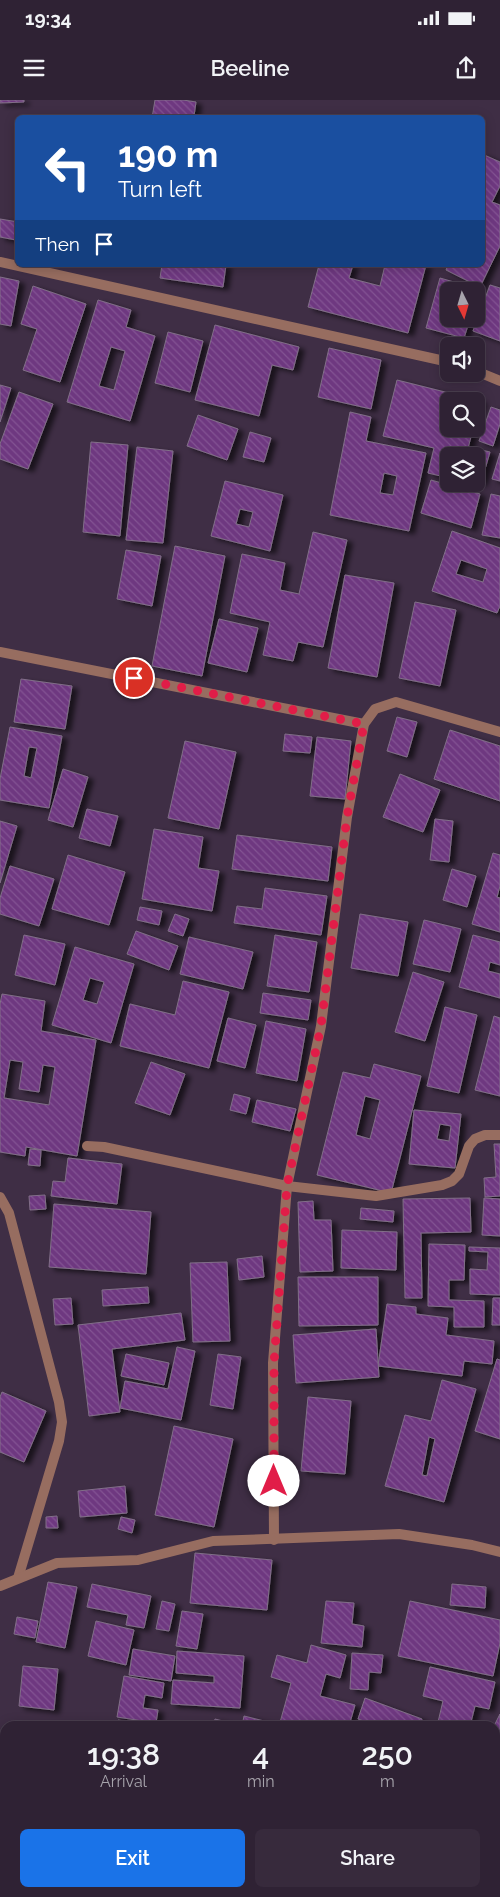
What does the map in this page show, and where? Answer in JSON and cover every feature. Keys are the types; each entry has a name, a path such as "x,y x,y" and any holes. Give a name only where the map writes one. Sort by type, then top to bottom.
{"street":[{"path":"0,262 15,265"},
{"path":"22,267 440,360"},
{"path":"485,375 500,381"},
{"path":"0,652 364,724"},
{"path":"274,1540 274,1363 287,1186 321,1026 347,817 364,724 375,709 396,702 500,732"},
{"path":"87,1146 104,1147 287,1186 376,1196 442,1185 452,1181 459,1174 469,1146 475,1139 485,1135 500,1135"},
{"path":"0,1197 9,1213 59,1402 62,1422 59,1441 18,1578"},
{"path":"0,1586 57,1563 138,1560 213,1541 399,1534 472,1545 500,1552"}],"building":[{"path":"0,100 24,100 24,102 0,103"},
{"path":"155,100 196,102 194,115 152,115"},
{"path":"485,155 500,162 500,186 492,202 500,205 500,246 482,282 470,282 446,270 447,267 485,267"},
{"path":"0,219 15,222 15,240 0,237"},
{"path":"162,267 226,267 223,287 160,278"},
{"path":"318,267 352,267 349,278 380,286 385,267 425,267 408,333 308,307"},
{"path":"0,277 19,281 11,326 0,324"},
{"path":"440,278 454,282 440,282 440,328 467,328 464,337 426,328"},
{"path":"490,285 500,288 500,341 473,331 474,328 485,328 485,299"},
{"path":"33,286 86,304 60,382 23,370 37,329 21,324"},
{"path":"98,300 131,310 126,327 155,336 130,421 67,402","holes":["111,347 125,351 114,390 99,386"]},
{"path":"215,325 299,347 293,370 272,365 259,416 195,400"},
{"path":"168,332 203,341 190,392 155,383"},
{"path":"329,348 381,360 371,409 318,397"},
{"path":"397,380 445,392 440,392 440,437 471,437 468,447 440,447 440,476 428,473 434,448 383,436"},
{"path":"0,385 11,388 0,422"},
{"path":"19,392 53,404 28,469 0,459 0,444"},
{"path":"491,407 500,410 500,424 493,446 479,441 480,437 485,437 485,424"},
{"path":"350,412 371,417 366,441 426,453 409,531 330,515","holes":["384,473 397,476 393,495 380,493"]},
{"path":"198,415 238,429 227,460 187,446"},
{"path":"250,432 271,438 264,462 243,457"},
{"path":"91,442 128,445 120,536 83,532"},
{"path":"137,447 173,451 163,543 126,540"},
{"path":"485,451 490,452 485,469"},
{"path":"500,453 500,481 492,479"},
{"path":"431,480 440,483 440,492 473,492 480,494 471,528 421,513"},
{"path":"225,481 283,495 270,551 211,536","holes":["240,509 253,512 249,527 236,524"]},
{"path":"491,494 500,496 500,538 482,535"},
{"path":"452,531 500,548 500,606 497,613 432,591","holes":["461,560 487,569 483,582 456,574"]},
{"path":"313,532 347,540 323,647 298,642 293,661 263,655 270,622 230,613 242,554 285,563 280,590 299,594"},
{"path":"175,546 225,556 202,676 152,666"},
{"path":"126,550 161,556 152,606 117,599"},
{"path":"345,575 394,583 377,677 328,668"},
{"path":"415,602 456,610 440,686 399,678"},
{"path":"219,619 258,628 247,672 208,663"},
{"path":"21,679 72,686 65,729 14,722"},
{"path":"397,717 417,722 407,757 387,751"},
{"path":"10,727 62,736 49,808 0,800 0,779","holes":["29,747 37,748 31,778 24,776"]},
{"path":"450,730 500,746 500,801 434,779"},
{"path":"285,734 312,737 310,753 283,751"},
{"path":"317,737 351,741 345,799 310,796"},
{"path":"185,741 236,752 219,829 168,818"},
{"path":"63,769 88,777 73,827 48,820"},
{"path":"400,774 440,790 423,832 383,817"},
{"path":"87,809 118,816 110,846 79,838"},
{"path":"435,819 453,821 449,862 430,860"},
{"path":"0,821 17,826 0,883"},
{"path":"154,829 203,837 198,868 219,871 212,911 142,899"},
{"path":"237,835 332,847 328,881 232,869"},
{"path":"493,853 500,855 500,886 497,897 500,898 500,932 472,924"},
{"path":"68,855 125,872 109,925 52,909"},
{"path":"10,866 54,879 39,926 0,914 0,898"},
{"path":"452,869 476,876 467,907 443,900"},
{"path":"265,888 327,896 321,935 234,923 237,906 262,909"},
{"path":"140,907 162,911 159,925 137,920"},
{"path":"175,914 189,919 183,936 168,931"},
{"path":"360,914 408,922 398,976 351,968"},
{"path":"424,920 461,929 450,972 413,964"},
{"path":"136,931 178,946 169,970 127,954"},
{"path":"24,935 65,944 55,985 15,975"},
{"path":"275,935 317,942 309,992 267,986"},
{"path":"473,935 500,942 500,965 490,962 488,971 500,974 500,998 459,987"},
{"path":"189,937 253,952 243,989 180,974"},
{"path":"75,947 134,964 111,1043 52,1025","holes":["90,978 104,982 97,1004 83,1000"]},
{"path":"413,972 444,982 425,1041 395,1032"},
{"path":"183,981 229,992 209,1068 120,1046 130,1004 175,1015"},
{"path":"263,993 311,1000 308,1020 260,1013"},
{"path":"2,994 45,1001 41,1031 96,1040 77,1156 26,1147 25,1156 0,1152 0,1004","holes":["10,1060 23,1062 19,1089 39,1092 43,1065 55,1067 49,1105 4,1098"]},
{"path":"445,1007 477,1015 459,1093 427,1086"},
{"path":"494,1016 500,1018 500,1096 475,1090"},
{"path":"228,1018 256,1025 245,1068 217,1061"},
{"path":"266,1021 306,1029 297,1081 256,1073"},
{"path":"151,1062 185,1074 170,1115 135,1103"},
{"path":"374,1064 421,1076 391,1193 317,1175 343,1072 370,1078","holes":["365,1096 380,1100 370,1139 356,1135"]},
{"path":"234,1094 250,1098 246,1114 230,1110"},
{"path":"257,1100 296,1109 290,1131 252,1122"},
{"path":"414,1110 461,1114 455,1168 409,1164","holes":["440,1124 451,1126 449,1141 437,1139"]},
{"path":"494,1144 500,1144 500,1196 485,1197 484,1178 496,1177"},
{"path":"30,1149 41,1150 40,1166 28,1165"},
{"path":"68,1158 122,1164 117,1204 51,1196 53,1181 65,1182"},
{"path":"45,1195 46,1209 30,1210 29,1196"},
{"path":"470,1198 471,1232 421,1233 422,1298 405,1298 403,1199"},
{"path":"484,1198 500,1199 500,1236 482,1235"},
{"path":"313,1201 314,1220 331,1220 333,1271 300,1272 298,1202"},
{"path":"54,1204 151,1212 146,1274 49,1267"},
{"path":"361,1208 394,1211 393,1222 360,1219"},
{"path":"342,1230 397,1232 396,1270 341,1268"},
{"path":"429,1244 465,1245 464,1280 449,1280 449,1300 484,1301 484,1327 454,1327 454,1307 428,1306"},
{"path":"469,1247 500,1248 500,1295 470,1294 470,1269 487,1270 488,1252 469,1251"},
{"path":"262,1256 264,1277 239,1280 237,1259"},
{"path":"227,1262 230,1341 193,1342 190,1263"},
{"path":"298,1277 378,1277 378,1325 299,1326"},
{"path":"148,1287 149,1303 103,1306 102,1290"},
{"path":"71,1298 73,1324 55,1325 53,1299"},
{"path":"493,1298 500,1298 500,1325 492,1325"},
{"path":"387,1304 416,1307 416,1314 448,1318 446,1335 494,1341 492,1364 464,1361 462,1376 378,1366"},
{"path":"181,1313 185,1340 112,1349 120,1412 89,1416 78,1325"},
{"path":"376,1329 379,1377 296,1383 293,1335"},
{"path":"177,1347 195,1351 181,1420 120,1408 125,1381 168,1389"},
{"path":"126,1354 169,1363 164,1385 121,1376"},
{"path":"218,1354 241,1357 233,1409 210,1405"},
{"path":"497,1359 500,1360 500,1439 475,1431"},
{"path":"442,1380 476,1389 444,1502 385,1486 405,1415 431,1421","holes":["429,1437 435,1439 427,1476 422,1475"]},
{"path":"2,1392 46,1411 24,1462 0,1452 0,1397"},
{"path":"308,1397 351,1401 345,1474 301,1471"},
{"path":"174,1426 233,1439 214,1527 155,1515"},
{"path":"125,1486 127,1513 80,1517 78,1491"},
{"path":"57,1516 58,1528 46,1528 46,1517"},
{"path":"121,1517 135,1520 132,1533 118,1529"},
{"path":"195,1553 272,1560 267,1610 190,1603"},
{"path":"48,1582 77,1587 65,1648 36,1642"},
{"path":"92,1584 151,1596 144,1628 126,1625 128,1615 87,1607"},
{"path":"452,1584 486,1587 485,1608 450,1605"},
{"path":"162,1601 175,1604 169,1631 156,1629"},
{"path":"326,1601 354,1603 352,1624 364,1626 362,1647 321,1643"},
{"path":"410,1601 500,1620 500,1643 493,1676 398,1656"},
{"path":"182,1611 203,1614 197,1649 176,1646"},
{"path":"17,1617 38,1621 35,1638 14,1634"},
{"path":"96,1621 134,1630 126,1665 88,1656"},
{"path":"311,1645 346,1655 340,1678 326,1674 320,1696 355,1705 350,1721 280,1721 291,1683 271,1677 277,1655 307,1663"},
{"path":"133,1649 175,1656 171,1681 129,1675"},
{"path":"177,1651 244,1656 240,1708 171,1704 173,1680 214,1683 214,1676 176,1673"},
{"path":"352,1653 383,1655 381,1673 369,1672 368,1690 350,1689"},
{"path":"23,1666 58,1669 54,1710 19,1706"},
{"path":"430,1667 495,1682 489,1709 475,1706 471,1721 438,1721 443,1701 423,1696"},
{"path":"124,1676 164,1683 162,1698 145,1695 143,1708 158,1710 156,1721 117,1717"},
{"path":"365,1698 422,1719 421,1721 364,1721 358,1719"},
{"path":"244,1716 264,1721 243,1721"}],"route":[{"path":"134,678 364,724 347,817 321,1026 287,1186 274,1363 274,1481"}]}
